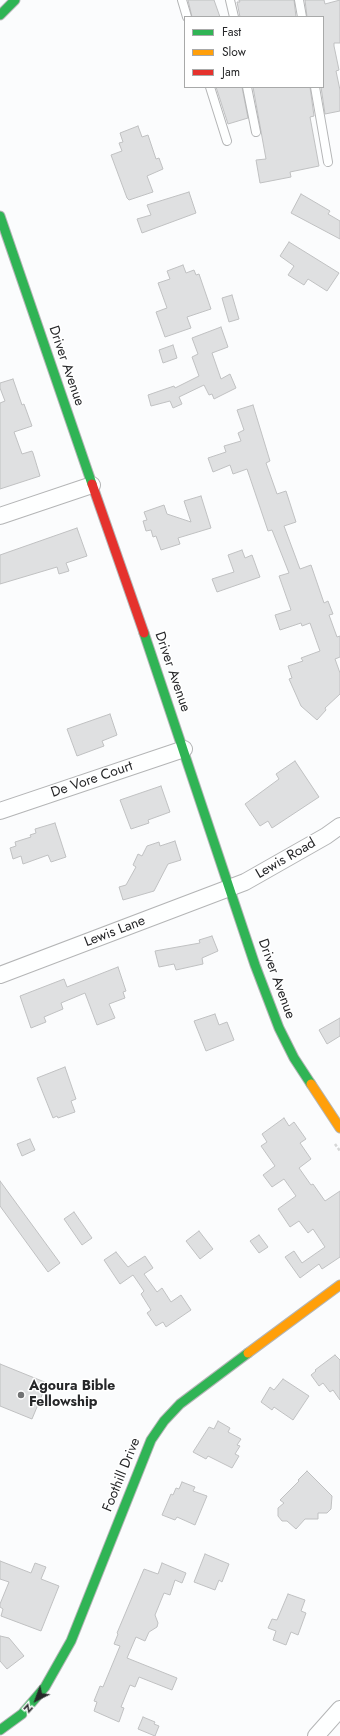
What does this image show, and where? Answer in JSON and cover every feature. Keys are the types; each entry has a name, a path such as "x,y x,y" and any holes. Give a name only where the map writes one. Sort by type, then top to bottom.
{"street":[{"path":"0,15 15,0"},
{"name":"Driver Avenue","path":"0,216 184,749 255,965 279,1028 309,1082 340,1128"},
{"path":"0,516 92,485"},
{"name":"De Vore Court","path":"0,811 184,749"},
{"name":"Lewis Road","path":"230,888 245,882 277,864 326,836 340,826"},
{"name":"Lewis Lane","path":"0,975 230,888"},
{"name":"Foothill Drive","path":"7,1730 45,1687 71,1642 150,1440 164,1421 180,1404 340,1285"},
{"path":"316,1736 340,1709"}],"lane":[{"path":"182,0 187,16"},
{"path":"230,0 234,16"},
{"path":"299,0 302,16"},
{"path":"210,88 227,141"},
{"path":"247,88 256,132"},
{"path":"315,88 328,162"}],"building":[{"path":"188,0 214,0 220,16 192,16"},
{"path":"239,0 294,0 296,16 240,16 237,2 240,2"},
{"path":"305,0 324,0 325,4 340,0 340,43 334,43 334,46 339,70 336,71 340,90 340,111 325,114 321,88 324,88 324,16 307,16"},
{"path":"216,88 242,88 248,118 228,124"},
{"path":"253,88 310,88 314,116 310,117 319,166 290,172 291,177 260,183 256,160 266,159"},
{"path":"138,126 142,137 148,135 156,159 159,158 163,169 147,176 153,192 129,200 111,155 122,151 119,143 123,142 120,133"},
{"path":"189,192 196,213 142,233 137,219 151,215 147,205"},
{"path":"301,194 330,211 328,214 340,221 340,239 291,213"},
{"path":"289,242 339,273 327,291 308,279 304,285 288,275 294,266 280,256"},
{"path":"183,265 186,273 194,270 196,275 199,274 211,309 187,317 191,328 165,337 156,312 167,308 158,283 170,279 167,271"},
{"path":"232,295 239,319 229,322 222,298"},
{"path":"221,327 228,347 212,353 221,379 230,374 236,388 214,399 212,394 209,395 204,385 179,397 182,404 173,408 170,401 151,406 148,395 174,386 175,388 199,376 192,357 198,354 192,338"},
{"path":"173,345 177,358 163,363 159,350"},
{"path":"13,379 22,405 24,404 32,426 14,432 22,454 32,451 40,476 0,489 0,403 5,401 0,388 0,383"},
{"path":"253,405 270,461 266,463 277,494 286,491 296,522 284,526 300,569 311,565 324,603 328,601 333,614 329,615 337,637 340,636 340,657 335,659 340,673 340,694 325,708 326,710 317,720 301,706 289,679 292,678 288,666 303,661 301,658 320,651 310,623 302,626 301,623 280,630 275,615 291,610 279,576 289,573 272,530 268,531 247,469 233,474 230,465 213,472 208,458 226,452 224,446 241,441 238,433 244,430 237,410"},
{"path":"201,496 211,528 178,538 180,544 161,550 156,536 153,537 151,530 146,531 143,521 147,520 144,512 164,505 167,514 191,522 184,501"},
{"path":"77,528 87,556 66,563 69,571 59,574 57,567 0,584 0,555"},
{"path":"242,550 245,558 252,555 260,577 217,592 212,579 234,572 228,555"},
{"path":"110,714 117,735 102,741 104,746 77,756 67,729"},
{"path":"295,761 319,797 272,828 268,821 260,826 245,804 279,779 276,774"},
{"path":"161,786 170,812 148,820 149,823 131,829 120,800"},
{"path":"55,823 66,857 51,862 48,855 23,864 21,856 13,859 10,848 16,846 15,842 31,837 30,835 36,833 35,829"},
{"path":"175,841 181,860 168,864 154,891 123,900 119,887 126,885 136,867 133,865 138,854 142,856 147,846 159,842 160,846"},
{"path":"212,936 218,951 202,958 203,964 176,970 174,964 159,967 155,951 200,943 199,940"},
{"path":"118,967 126,991 123,992 125,998 109,1004 115,1018 97,1025 85,993 61,1003 63,1009 44,1017 46,1022 31,1028 20,996 64,979 67,987"},
{"path":"215,1014 219,1025 227,1022 234,1040 206,1051 194,1021"},
{"path":"340,1018 340,1036 327,1044 319,1030"},
{"path":"65,1067 76,1099 71,1101 75,1112 58,1118 57,1116 53,1118 37,1078"},
{"path":"284,1118 289,1126 294,1122 306,1139 300,1143 311,1159 299,1168 311,1185 313,1184 325,1201 340,1191 340,1257 322,1269 319,1264 300,1278 285,1257 294,1251 302,1263 325,1247 313,1229 308,1233 299,1221 290,1227 278,1209 296,1196 284,1179 272,1187 263,1175 275,1166 261,1146 267,1142 262,1134"},
{"path":"30,1139 35,1150 22,1156 17,1144"},
{"path":"0,1181 60,1263 48,1272 0,1206"},
{"path":"74,1212 92,1238 82,1245 64,1219"},
{"path":"199,1231 213,1249 200,1259 186,1241"},
{"path":"259,1235 268,1247 259,1253 250,1241"},
{"path":"116,1252 128,1267 145,1256 153,1268 144,1274 157,1292 162,1288 171,1302 181,1295 191,1310 166,1327 163,1322 156,1326 147,1313 151,1310 141,1294 144,1291 133,1275 120,1284 104,1260"},
{"path":"335,1355 340,1360 340,1400 333,1390 330,1392 323,1383 319,1386 311,1375 316,1371 315,1370"},
{"name":"Agoura Bible Fellowship","path":"0,1364 47,1383 32,1419 0,1406"},
{"path":"283,1379 309,1396 293,1420 274,1407 272,1410 261,1402 270,1387 274,1390"},
{"path":"218,1421 230,1428 228,1432 241,1439 237,1445 240,1446 235,1454 239,1456 232,1468 208,1456 206,1459 193,1452 209,1427 214,1429"},
{"path":"307,1471 332,1496 331,1509 327,1513 318,1513 318,1519 305,1519 296,1529 287,1521 282,1521 278,1516 278,1508 284,1503 280,1500"},
{"path":"182,1482 195,1487 193,1491 207,1496 195,1525 177,1517 175,1520 162,1515 171,1494 173,1495 176,1488 179,1489"},
{"path":"205,1554 229,1564 222,1582 219,1580 215,1590 194,1582"},
{"path":"0,1561 31,1573 35,1563 46,1567 41,1579 59,1586 41,1631 1,1616 3,1609 0,1607 0,1604 9,1582 0,1579"},
{"path":"162,1563 186,1573 182,1583 175,1580 170,1595 164,1593 155,1615 158,1623 157,1627 149,1632 145,1641 136,1637 127,1658 177,1678 172,1690 139,1677 135,1687 130,1685 121,1707 124,1708 119,1722 94,1711 97,1702 94,1701 100,1686 103,1687 120,1646 114,1644 118,1634 117,1633 144,1569 158,1574"},
{"path":"288,1594 305,1600 301,1611 306,1613 298,1635 291,1632 286,1645 273,1640 276,1631 268,1628 272,1619 277,1620"},
{"path":"0,1636 9,1638 24,1656 7,1669 0,1661"},
{"path":"143,1717 155,1722 154,1724 159,1726 155,1736 138,1729"}],"traffic: fast":[{"path":"0,15 15,0"},
{"path":"0,216 92,484"},
{"path":"144,633 255,965 279,1028 294,1058 311,1084"},
{"path":"0,1730 22,1714 45,1687 71,1641 151,1440 164,1421 180,1404 248,1353"}],"traffic: slow":[{"path":"311,1084 340,1128"},
{"path":"248,1353 340,1285"}],"traffic: jam":[{"path":"92,484 144,633"}],"place":[{"name":"Agoura Bible Fellowship","path":"21,1395"}]}
